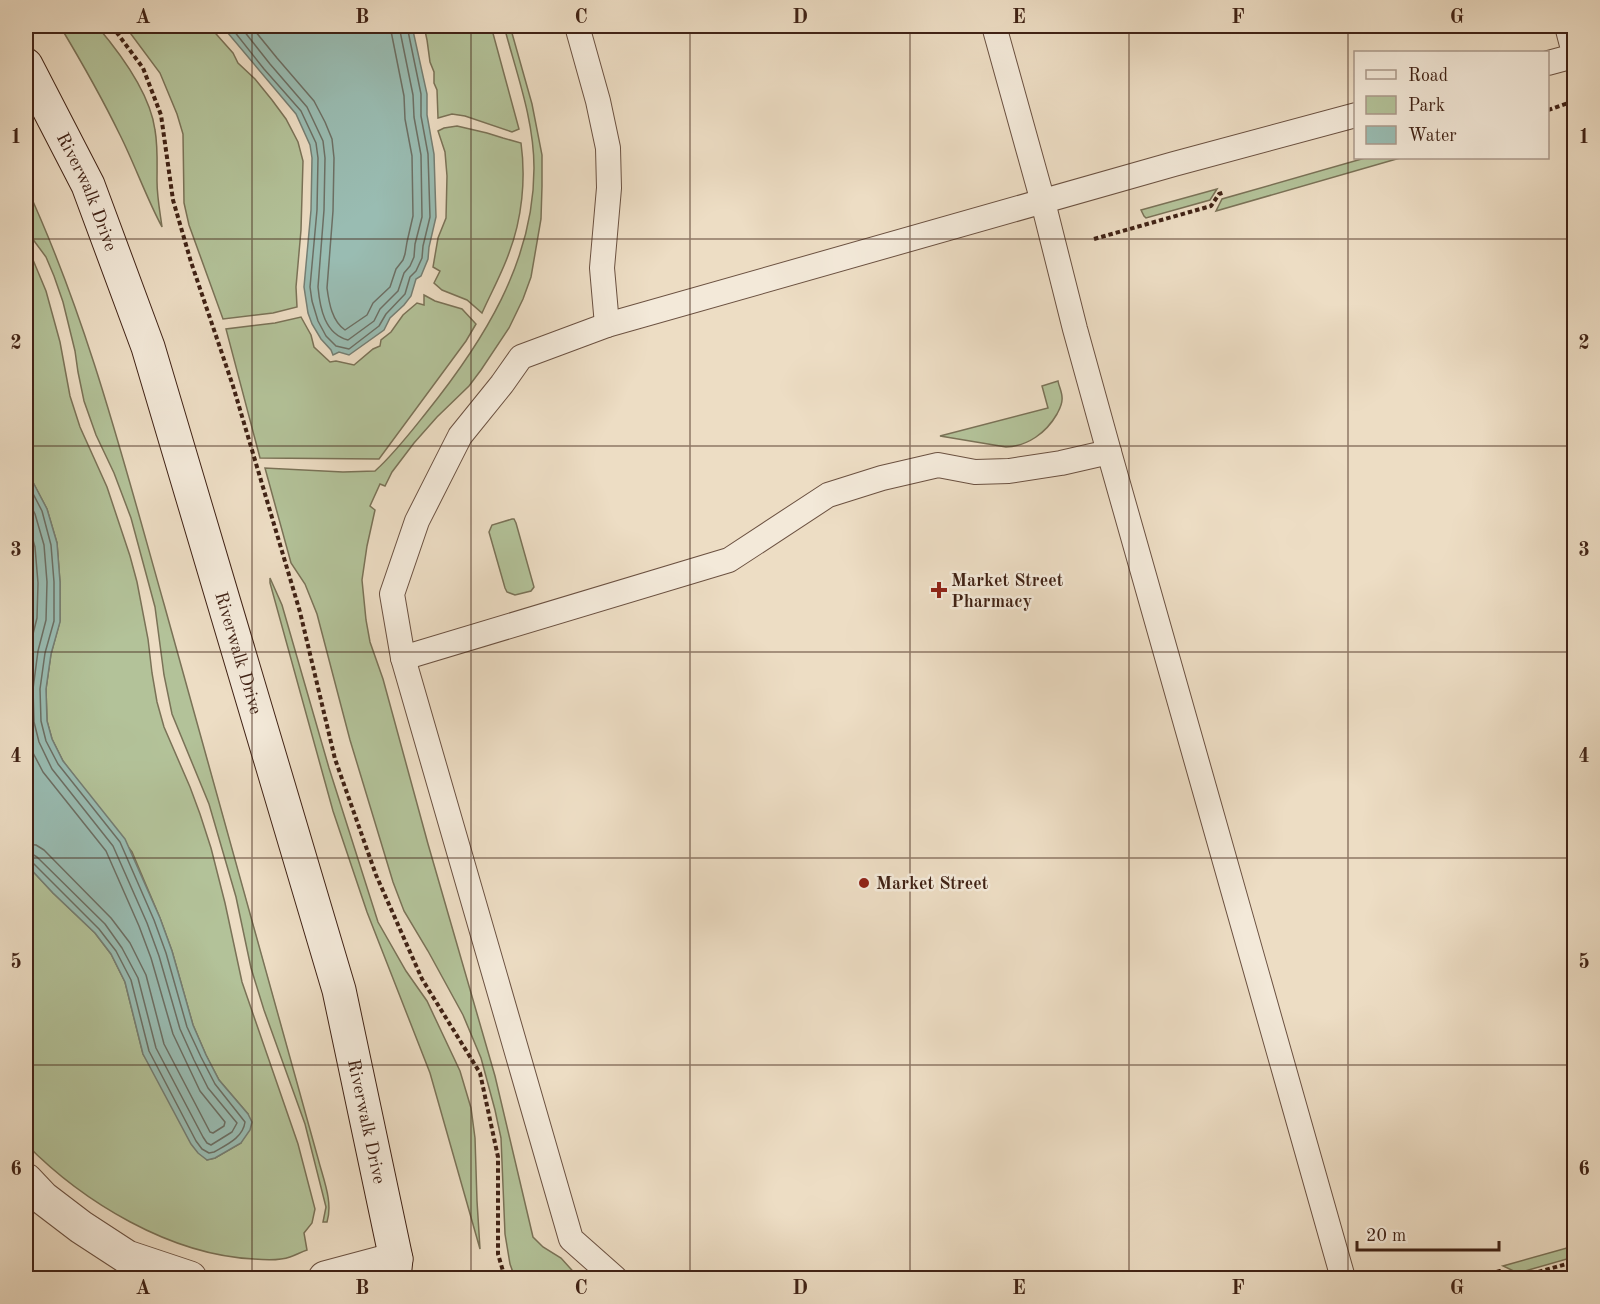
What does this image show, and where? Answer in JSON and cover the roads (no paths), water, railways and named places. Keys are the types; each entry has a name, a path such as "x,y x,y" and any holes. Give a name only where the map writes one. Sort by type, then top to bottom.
{"street":[{"name":"Riverwalk Drive","path":"26,65 88,185 148,347 339,990 402,1272"},
{"path":"26,1180 43,1198 66,1216 127,1257 190,1278"},
{"path":"325,1278 402,1272"}],"lane":[{"path":"577,26 598,101 608,148 609,188 602,268 607,326"},
{"path":"994,26 1109,452 1343,1278"},
{"path":"1549,63 1575,54 1567,26"},
{"path":"615,1278 571,1239 403,658 392,594 417,521 460,436 502,384 520,357 607,326 1174,164 1354,116"},
{"path":"403,658 729,560 828,495 882,478 938,465 975,472 1009,471 1061,463 1109,452"}],"water":[{"path":"222,26 412,26 427,94 427,115 434,154 436,217 428,259 421,276 416,279 411,296 390,318 384,330 349,355 339,352 333,355 312,324 308,313 304,287 311,210 310,145 296,114"},
{"path":"26,469 47,509 57,543 60,622 51,654 46,689 47,721 52,739 63,761 125,839 160,918 193,1025 206,1055 219,1080 252,1122 250,1130 241,1143 215,1158 207,1160 191,1144 143,1054 125,982 111,954 95,933 26,864"}],"place":[{"name":"Market Street Pharmacy","path":"939,590"},
{"name":"Market Street","path":"864,883"}]}
